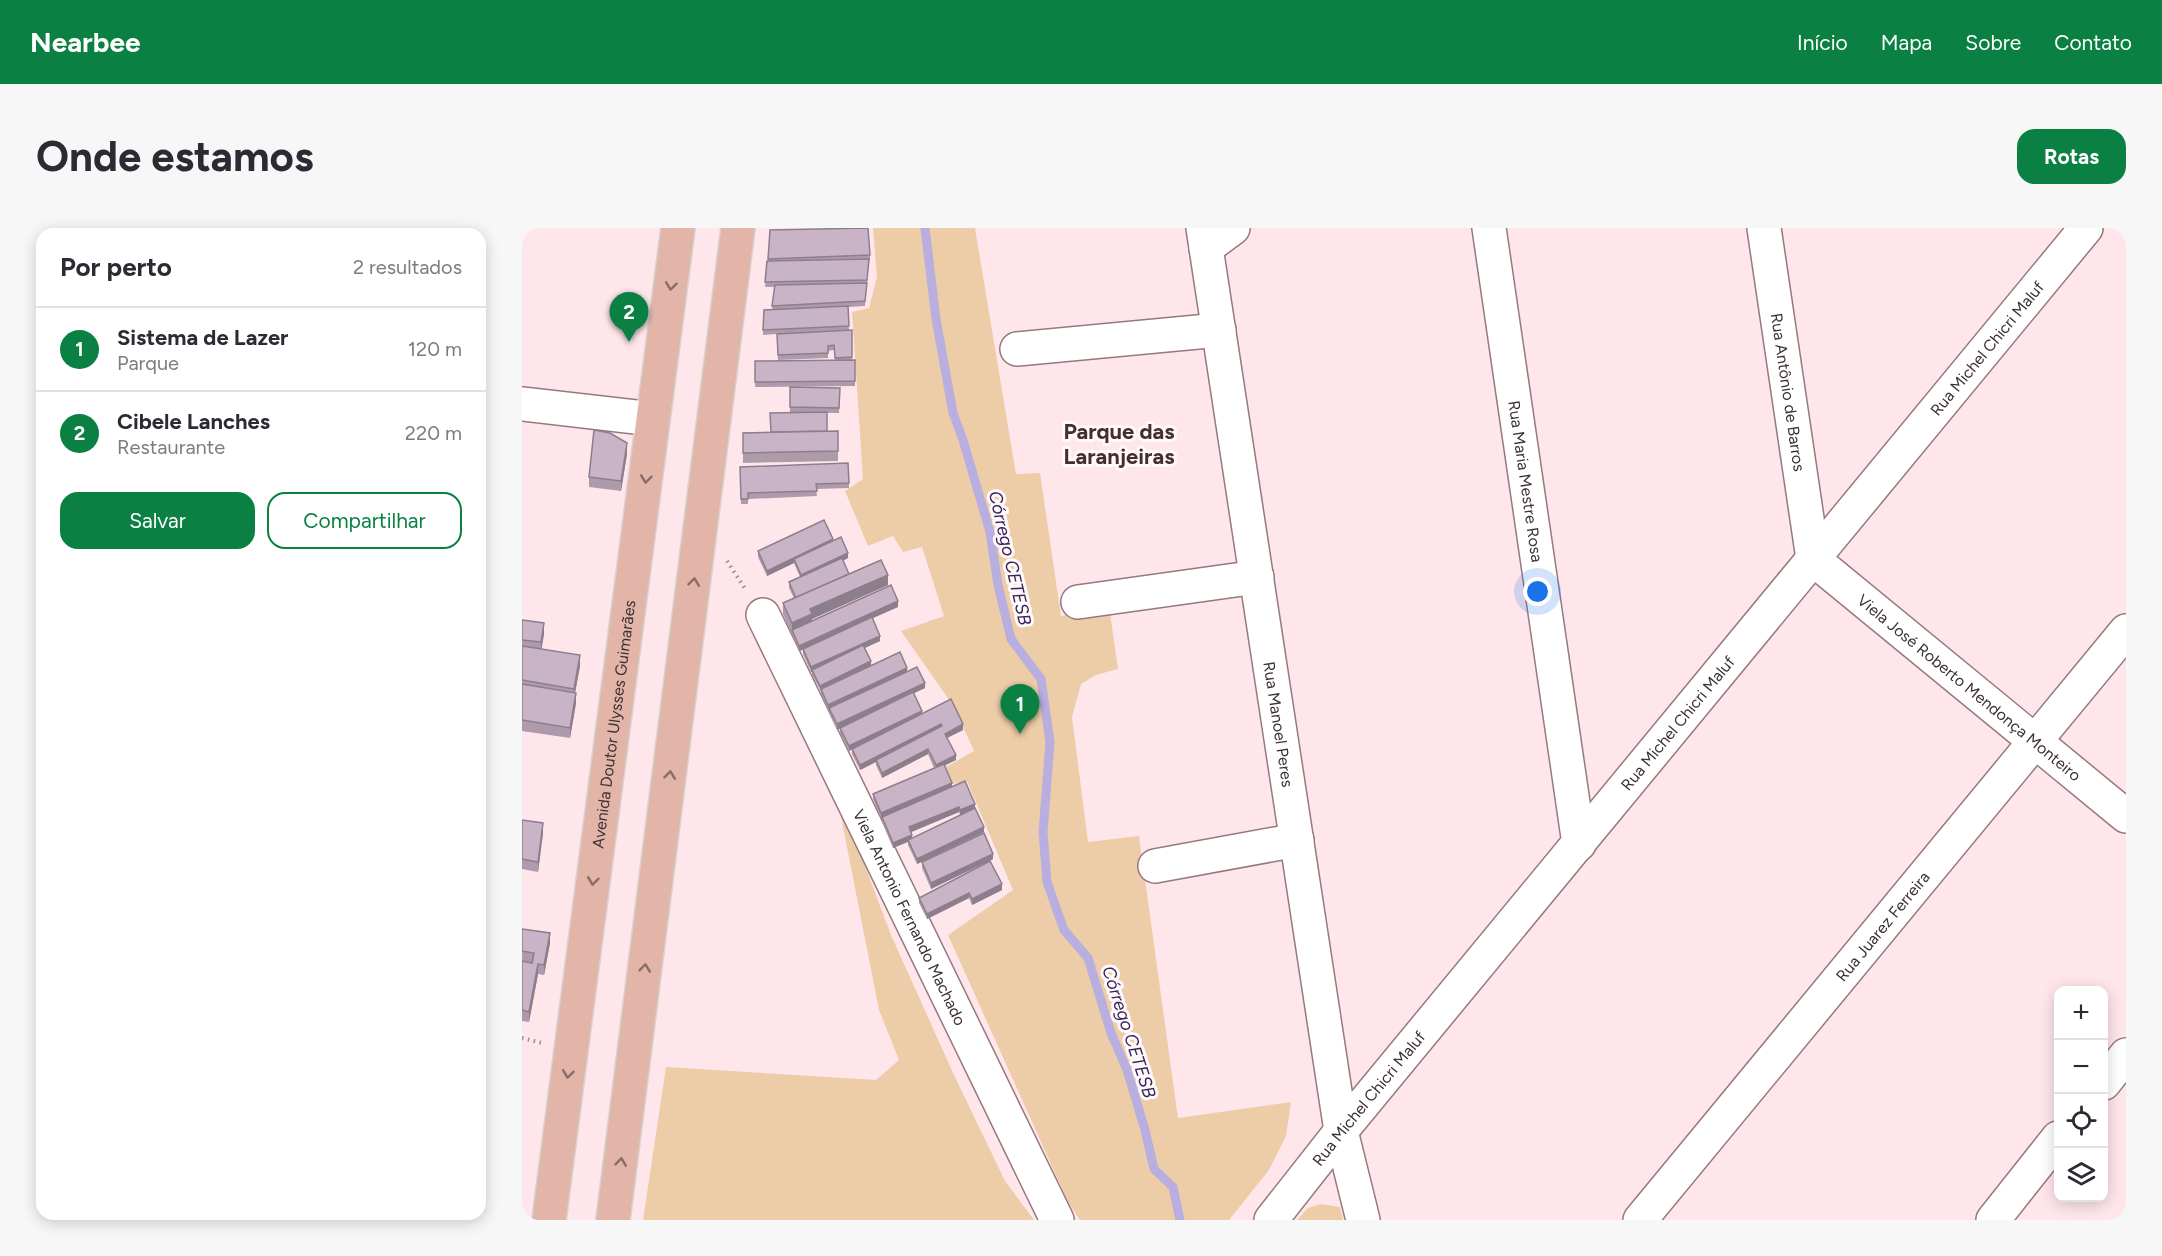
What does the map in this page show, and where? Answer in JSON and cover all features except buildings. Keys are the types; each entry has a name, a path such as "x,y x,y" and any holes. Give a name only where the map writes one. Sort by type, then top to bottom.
{"main road":[{"name":"Avenida Doutor Ulysses Guimarães","path":"549,1220 678,228"},
{"path":"613,1220 738,228"}],"street":[{"path":"1205,238 1233,228"},
{"name":"Rua Maria Mestre Rosa","path":"1489,228 1579,844"},
{"name":"Rua Antônio de Barros","path":"1764,228 1813,559"},
{"name":"Rua Michel Chicri Maluf","path":"1271,1220 1341,1131 1813,559 2058,244 2085,228"},
{"name":"Rua Manoel Peres","path":"1205,238 1341,1131 1364,1220"},
{"path":"1017,349 1219,330"},
{"path":"522,404 653,419"},
{"name":"Viela José Roberto Mendonça Monteiro","path":"1813,559 2126,816"},
{"path":"1078,602 1257,577"},
{"name":"Viela Antonio Fernando Machado","path":"763,615 1057,1220"},
{"name":"Rua Juarez Ferreira","path":"1640,1220 2126,631"},
{"path":"1155,866 1297,840"},
{"path":"2108,1077 2126,1055"},
{"path":"1993,1220 2054,1143"}],"path":[{"path":"701,523 763,615"}],"shaded area":[{"path":"873,228 975,228 1016,474 1040,473 1061,616 1109,606 1118,669 1096,675 1081,684 1072,717 1088,842 1139,836 1178,1118 1291,1102 1286,1136 1269,1170 1229,1220 1080,1220 1068,1202 948,935 1013,890 967,781 952,784 946,767 974,751 954,707 901,631 944,616 922,547 903,552 893,536 868,546 845,491 863,479 852,312 869,308 877,277"},
{"path":"835,786 891,935 954,1075 1005,1181 1034,1220 643,1220 666,1067 876,1080 899,1060 879,1010"},
{"path":"1321,1204 1340,1207 1343,1220 1297,1220 1308,1208"}],"waterway":[{"name":"Córrego CETESB","path":"925,228 936,319 953,413 990,532 998,585 1011,639 1041,679 1050,742 1043,832 1047,882 1064,930 1088,958 1111,1033 1127,1070 1154,1169 1173,1187 1180,1220"}],"place":[{"name":"Cibele Lanches","path":"629,342"},
{"name":"Sistema de Lazer","path":"1020,734"}],"district":[{"name":"Parque das Laranjeiras","path":"1119,444"}]}
